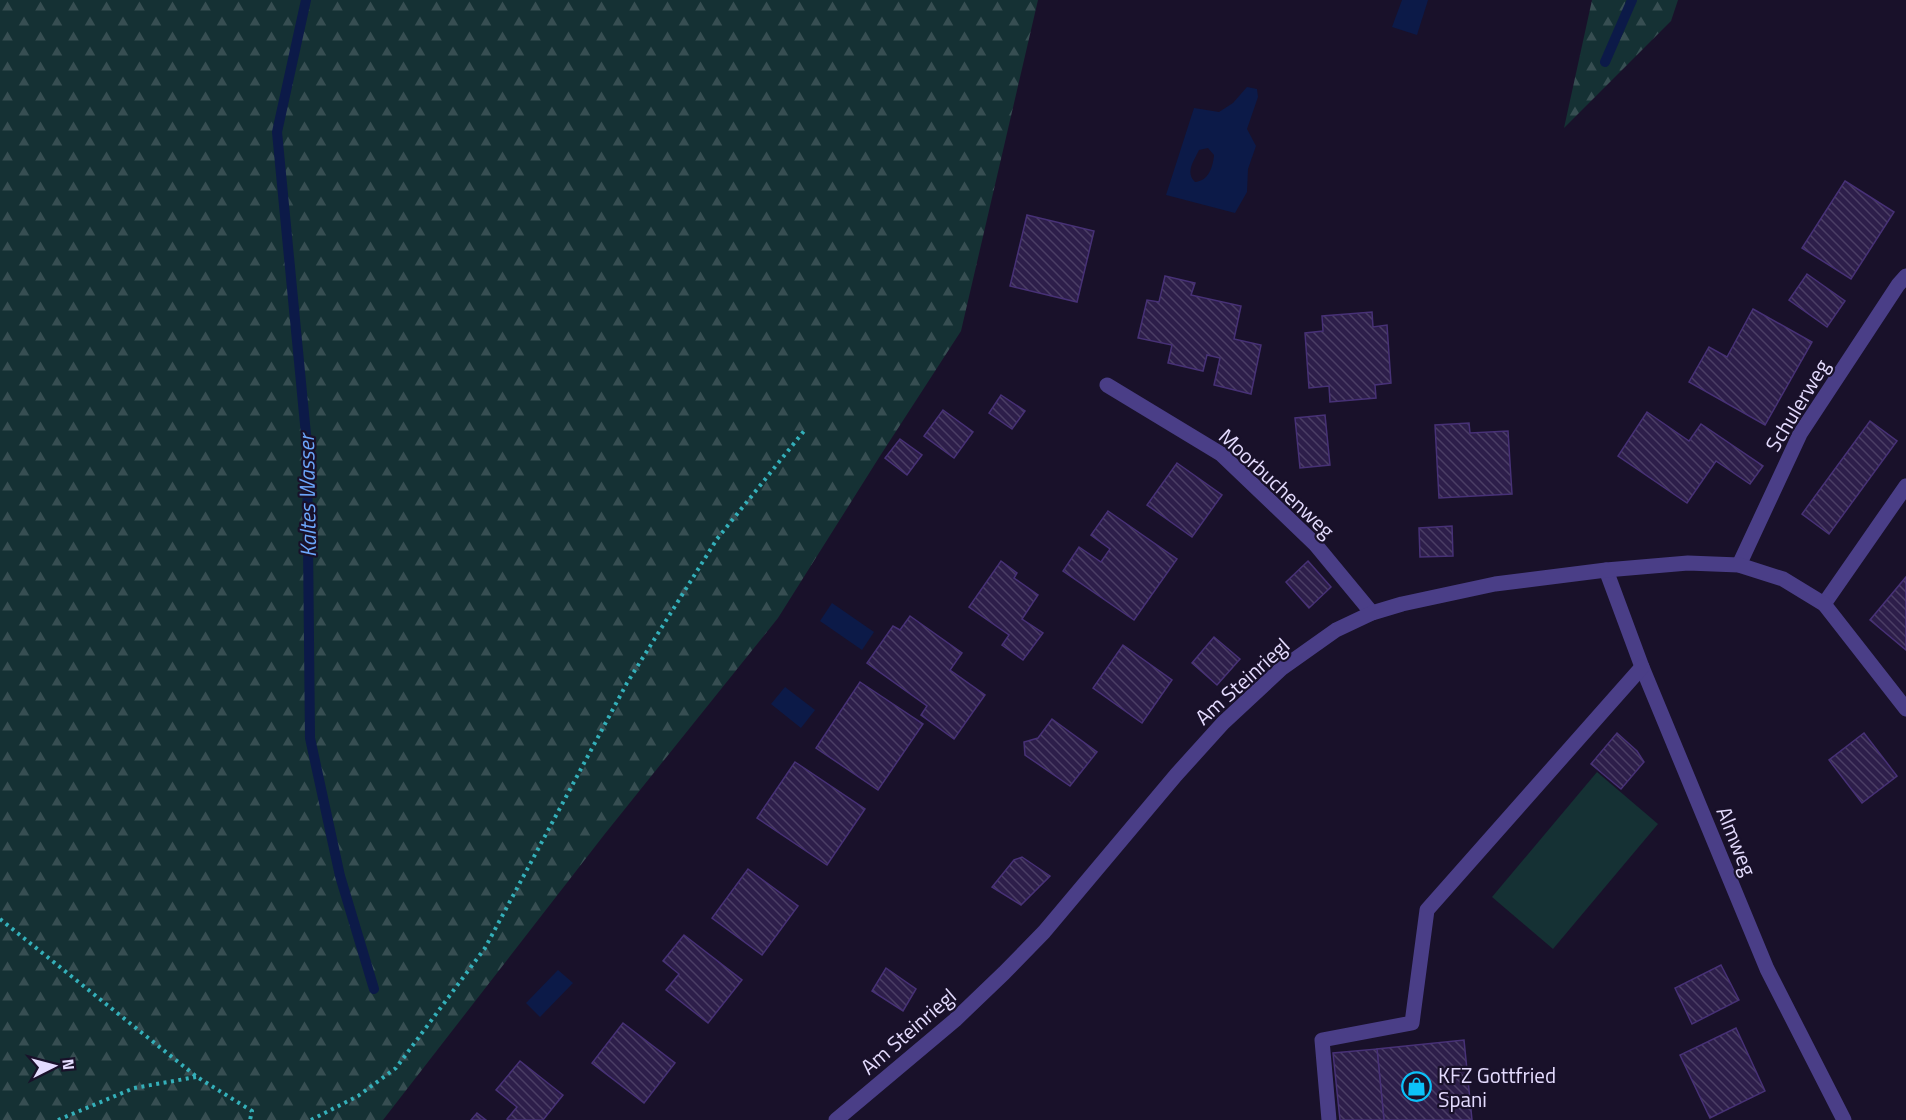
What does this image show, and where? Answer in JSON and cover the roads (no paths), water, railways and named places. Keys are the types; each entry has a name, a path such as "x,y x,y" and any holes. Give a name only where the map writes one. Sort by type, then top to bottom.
{"street":[{"name":"Schulerweg","path":"1739,565 1800,434 1906,276"},
{"name":"Moorbuchenweg","path":"1107,385 1221,454 1316,544 1372,613"},
{"path":"1824,604 1906,486"},
{"name":"Am Steinriegl","path":"836,1120 955,1020 1004,974 1044,932 1223,723 1281,669 1336,630 1372,613 1402,604 1495,584 1606,570 1688,563 1739,565 1783,579 1824,604 1906,709"},
{"name":"Almweg","path":"1606,570 1642,667 1767,969 1844,1120"},
{"path":"1329,1120 1322,1040 1412,1023 1427,910 1642,667"}],"water":[{"path":"1402,0 1428,0 1417,35 1392,27"},
{"path":"1247,87 1257,89 1258,97 1247,129 1256,146 1248,169 1247,192 1235,213 1166,195 1194,108 1219,112 1233,103","holes":["1208,148 1214,155 1209,173 1200,181 1195,182 1191,170 1199,150"]},
{"path":"832,603 874,632 862,650 820,621"},
{"path":"785,687 815,710 801,728 771,704"},
{"path":"558,970 573,983 540,1017 526,1003"}],"waterway":[{"name":"Kaltes Wasser","path":"306,0 277,132 307,445 310,738 340,876 374,989"},
{"path":"1605,62 1632,0"}],"place":[{"name":"KFZ Gottfried Spani","path":"1417,1087"}]}
